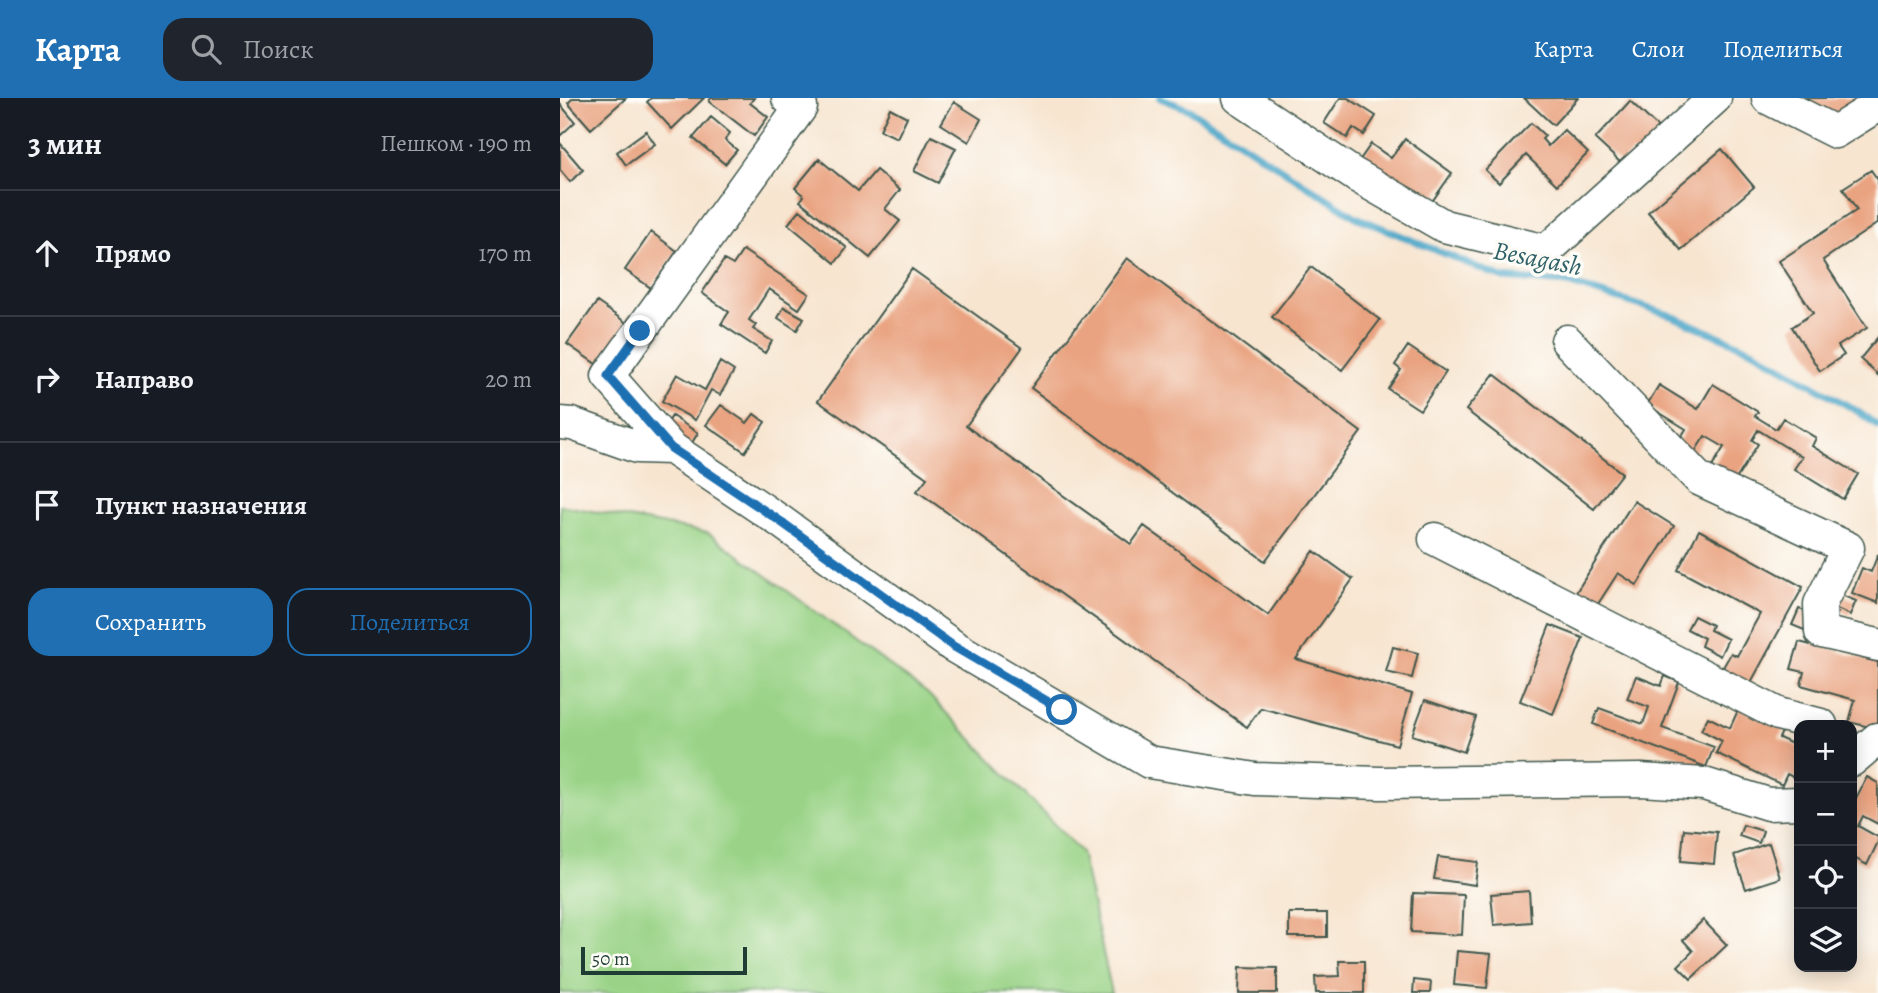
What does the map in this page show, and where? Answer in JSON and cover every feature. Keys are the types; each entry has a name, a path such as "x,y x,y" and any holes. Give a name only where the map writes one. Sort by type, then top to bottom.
{"street":[{"path":"788,98 801,107 608,376 671,448 780,521 953,646 1149,762 1255,779 1380,783 1641,780 1704,785 1768,804 1794,803"},
{"path":"1239,98 1355,175 1444,226 1546,251 1715,98"},
{"path":"1768,98 1835,132 1878,105"},
{"path":"1567,341 1699,479 1848,548 1820,604 1821,632 1878,645"},
{"path":"560,422 637,447 671,448"},
{"path":"1435,539 1778,714 1801,720"},
{"path":"1857,753 1869,737"}],"green space":[{"path":"560,505 708,533 927,693 1081,852 1112,993 560,993"}],"building":[{"path":"573,98 626,98 591,129 568,103"},
{"path":"651,98 704,98 672,129 647,102"},
{"path":"711,98 754,98 750,103 768,117 754,136 709,101"},
{"path":"1340,98 1348,98 1376,116 1364,135 1353,128 1347,138 1324,123"},
{"path":"1524,98 1578,98 1553,125"},
{"path":"1783,98 1854,98 1859,107 1824,126"},
{"path":"1630,101 1663,132 1639,158 1632,152 1621,163 1595,139"},
{"path":"954,102 981,119 969,142 941,124"},
{"path":"560,104 575,122 560,136"},
{"path":"890,108 907,117 897,138 880,130"},
{"path":"711,117 730,133 725,140 737,150 725,164 693,138"},
{"path":"1531,123 1545,136 1542,139 1548,146 1564,130 1588,153 1557,185 1526,155 1499,183 1485,170"},
{"path":"646,131 655,144 626,165 617,152"},
{"path":"931,136 956,148 938,183 914,171"},
{"path":"1405,139 1452,173 1426,210 1359,161 1371,144 1391,158"},
{"path":"560,143 583,170 570,182 560,170"},
{"path":"1722,149 1754,187 1681,250 1648,212"},
{"path":"819,159 858,191 876,170 900,190 885,209 900,221 870,258 800,201 804,196 795,188"},
{"path":"1871,170 1878,180 1878,223 1823,260 1867,328 1838,346 1844,355 1820,371 1792,327 1813,313 1779,261 1857,210 1843,188"},
{"path":"800,210 847,248 835,263 788,224"},
{"path":"651,232 677,251 651,288 625,270"},
{"path":"743,250 809,294 799,309 769,289 749,320 756,325 753,329 772,341 765,353 721,324 729,312 702,293 724,260 733,265"},
{"path":"1127,258 1361,432 1265,561 1031,388"},
{"path":"1311,267 1380,320 1342,370 1272,317"},
{"path":"912,269 1022,348 966,426 1131,544 1144,526 1268,615 1314,551 1353,579 1296,659 1412,694 1397,745 1261,708 1247,727 917,491 927,478 818,401"},
{"path":"597,302 628,324 599,366 567,344"},
{"path":"784,307 804,318 797,330 778,318"},
{"path":"1878,337 1878,375 1860,359"},
{"path":"1408,346 1446,372 1420,410 1388,389 1401,370 1395,365"},
{"path":"720,362 734,371 720,395 711,390 695,420 662,401 677,374 705,390"},
{"path":"1494,374 1622,473 1594,509 1466,410"},
{"path":"1713,384 1758,412 1755,416 1776,429 1783,418 1816,438 1812,446 1858,474 1843,499 1794,469 1802,457 1758,430 1752,440 1758,444 1732,486 1709,472 1724,447 1705,436 1692,456 1676,445 1686,429 1647,405 1659,385 1698,409"},
{"path":"721,405 747,423 754,414 765,422 745,452 706,425"},
{"path":"672,416 698,433 688,449 662,432"},
{"path":"1634,501 1674,526 1637,585 1618,573 1596,607 1575,594"},
{"path":"1699,530 1803,587 1749,686 1721,671 1731,653 1737,656 1760,614 1678,570"},
{"path":"1878,554 1878,603 1852,593 1862,568 1871,572"},
{"path":"1834,592 1856,601 1850,615 1828,605"},
{"path":"1799,609 1816,615 1809,632 1792,625"},
{"path":"1694,616 1712,625 1710,630 1728,639 1720,656 1701,646 1704,638 1687,629"},
{"path":"1550,625 1583,638 1553,714 1520,701"},
{"path":"1813,639 1842,653 1878,662 1878,729 1857,724 1857,720 1850,720 1855,700 1801,685 1804,672 1791,669 1799,642 1811,645"},
{"path":"1393,647 1418,653 1412,678 1386,672"},
{"path":"1636,676 1661,686 1665,676 1679,682 1662,728 1714,747 1706,767 1593,724 1599,708 1643,724 1649,707 1627,699"},
{"path":"1425,700 1476,717 1464,752 1412,735"},
{"path":"1739,708 1783,730 1779,738 1794,745 1794,778 1787,774 1782,785 1716,753 1722,741 1701,730 1708,717 1730,728"},
{"path":"1867,777 1878,783 1878,824 1863,816 1858,826 1878,837 1867,865 1857,860 1857,796"},
{"path":"1743,825 1763,831 1759,843 1739,836"},
{"path":"1684,829 1717,832 1714,864 1681,861"},
{"path":"1769,843 1780,878 1746,889 1734,855"},
{"path":"1438,857 1478,862 1475,885 1434,879"},
{"path":"1529,891 1531,922 1494,925 1491,894"},
{"path":"1413,893 1464,895 1462,935 1411,932"},
{"path":"1289,913 1327,913 1327,937 1289,937"},
{"path":"1703,920 1727,945 1691,979 1678,966 1693,951 1683,940"},
{"path":"1457,951 1491,954 1487,988 1454,985"},
{"path":"1339,961 1364,961 1364,993 1316,993 1315,977 1340,976"},
{"path":"1240,967 1277,968 1277,993 1239,993"},
{"path":"1414,980 1431,982 1430,993 1413,993"}],"waterway":[{"name":"Besagash","path":"1160,98 1190,110 1356,217 1503,278 1567,283 1667,314 1754,351 1878,426"}],"route":[{"path":"640,331 608,376 671,448 780,521 953,646 1062,710"}]}
